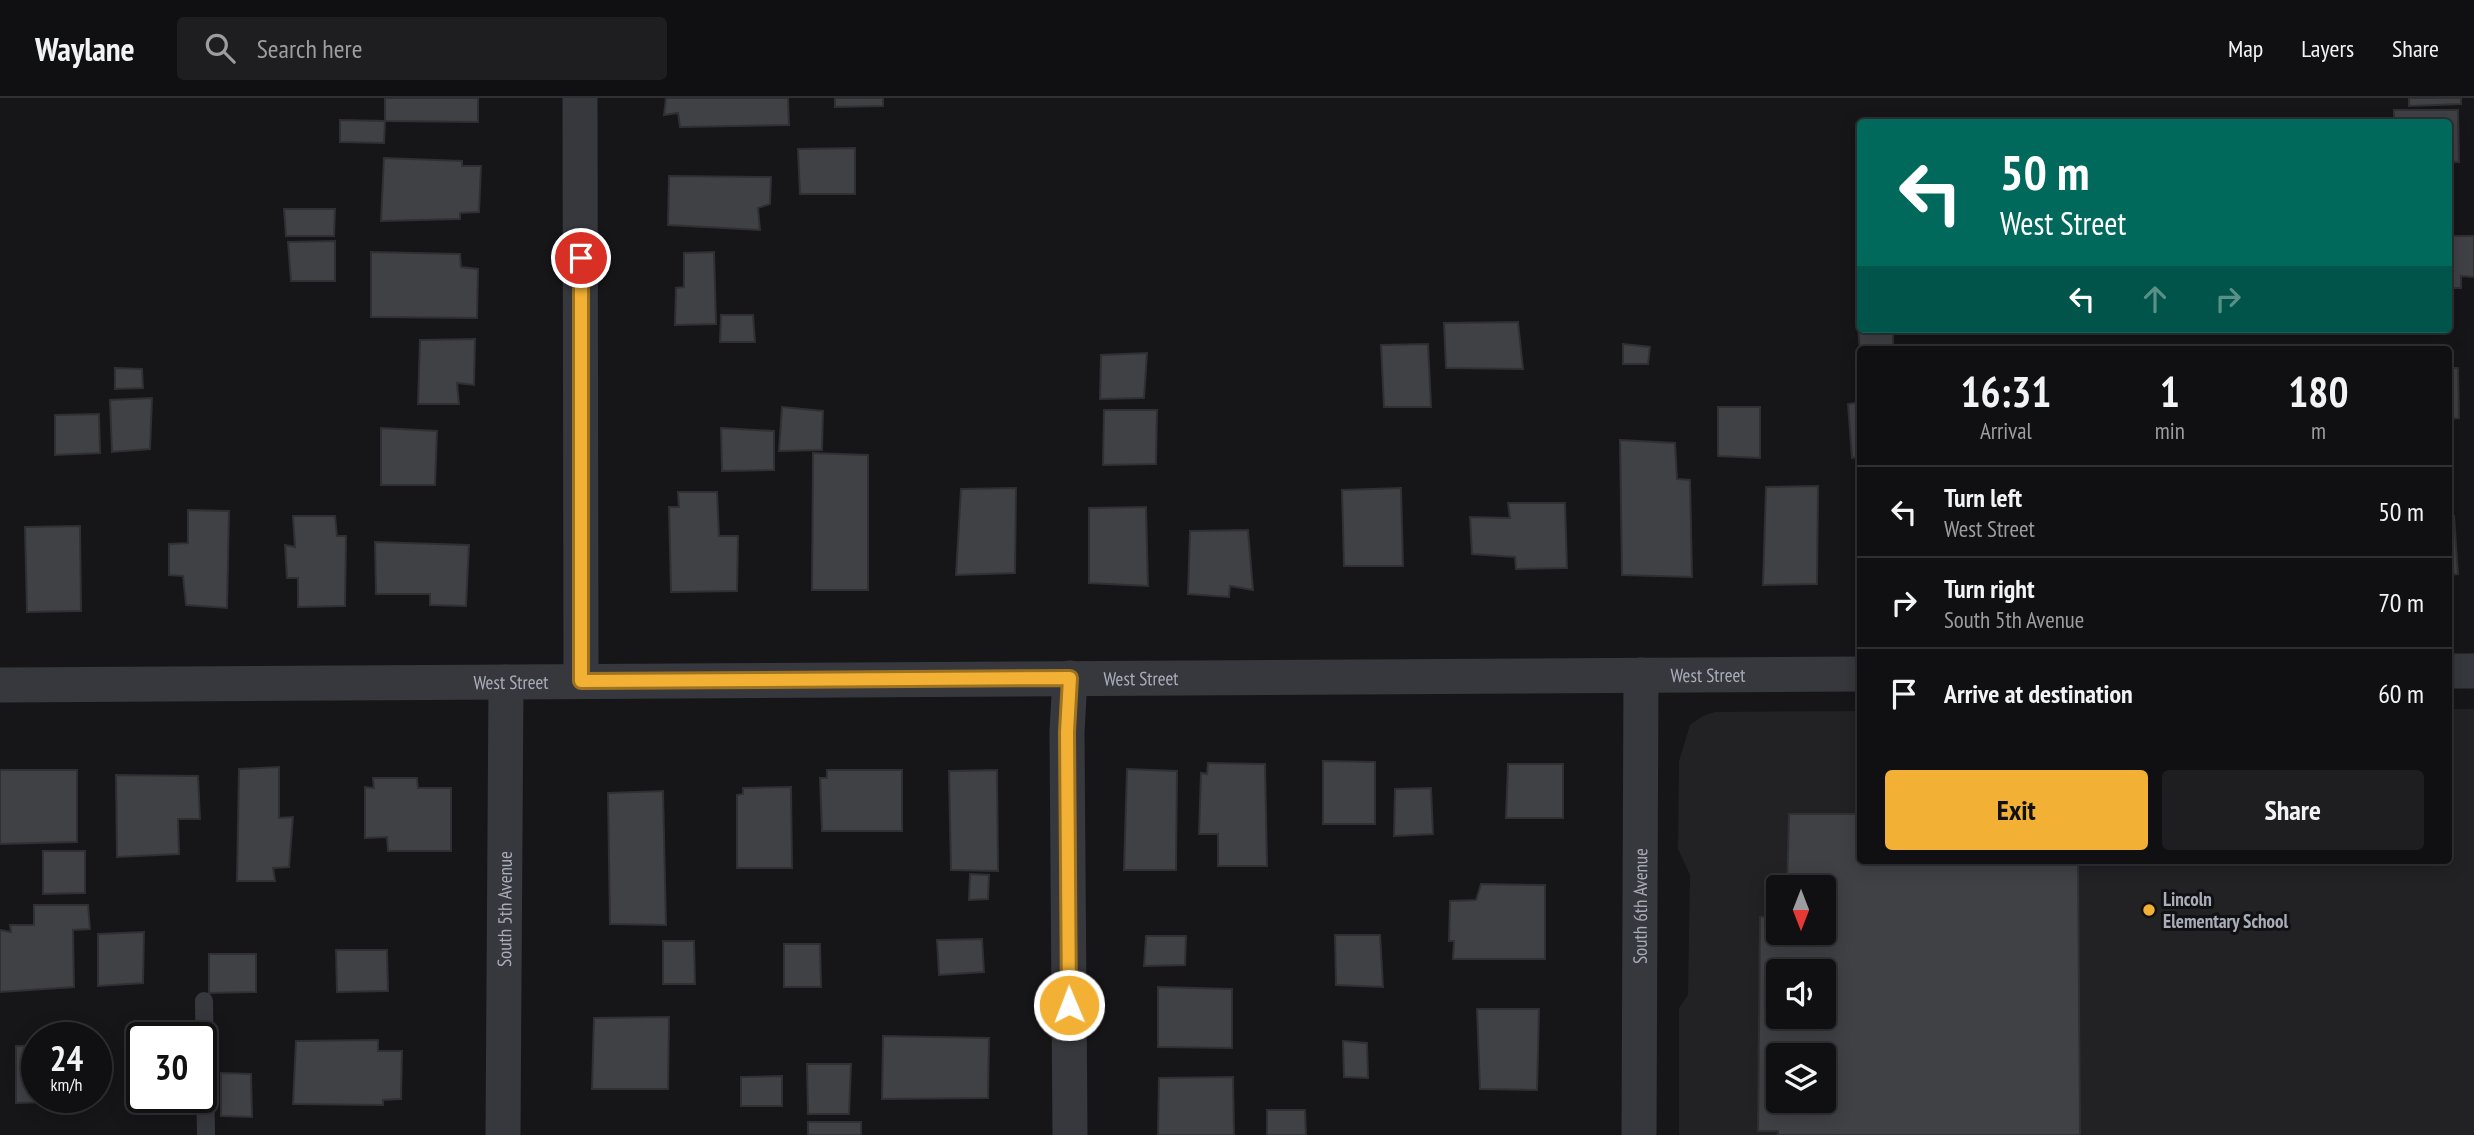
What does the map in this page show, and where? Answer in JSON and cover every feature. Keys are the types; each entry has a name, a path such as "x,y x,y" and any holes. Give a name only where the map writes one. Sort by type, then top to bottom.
{"street":[{"path":"580,98 581,681"},
{"path":"2452,671 2474,671"},
{"name":"West Street","path":"0,685 1857,674"},
{"name":"South 6th Avenue","path":"1639,1135 1642,675"},
{"path":"1070,678 1067,732 1070,1135"},
{"name":"South 5th Avenue","path":"503,1135 506,682"}],"lane":[{"path":"204,1001 205,1135"}],"shaded area":[{"name":"Lincoln Elementary School","path":"2452,709 2474,709 2474,1135 1679,1135 1679,1008 1688,995 1690,875 1678,849 1679,761 1690,725 1715,712 1857,711 1857,864 2452,864"}],"building":[{"path":"385,98 478,98 478,122 385,121"},
{"path":"666,98 788,98 789,125 680,127 678,113 664,115"},
{"path":"835,98 883,98 883,106 835,107"},
{"path":"2409,98 2461,98 2461,104 2409,106"},
{"path":"2394,110 2458,110 2459,162 2452,162 2452,119 2394,119"},
{"path":"340,120 385,121 384,143 340,142"},
{"path":"855,148 855,194 800,194 798,149"},
{"path":"384,158 462,161 462,166 481,166 479,212 460,213 460,219 381,221"},
{"path":"669,176 771,177 770,204 758,208 760,230 668,225"},
{"path":"284,209 335,209 334,236 286,236"},
{"path":"2452,236 2474,236 2474,277 2461,276 2461,288 2452,288"},
{"path":"335,241 335,281 291,281 288,242"},
{"path":"371,252 460,254 461,267 478,269 477,318 371,317"},
{"path":"714,252 716,324 675,325 676,288 684,287 684,253"},
{"path":"721,315 753,315 755,342 720,342"},
{"path":"1518,322 1523,369 1446,368 1444,323"},
{"path":"1859,333 1893,333 1893,346 1860,346"},
{"path":"475,339 474,385 457,383 459,404 418,404 420,340"},
{"path":"1428,344 1431,407 1384,407 1381,345"},
{"path":"1623,344 1650,347 1648,364 1623,364"},
{"path":"1147,353 1144,398 1100,399 1101,355"},
{"path":"115,368 142,369 143,388 115,389"},
{"path":"2452,368 2458,368 2459,418 2452,419"},
{"path":"152,398 150,449 112,452 110,400"},
{"path":"1857,402 1857,457 1852,458 1848,404"},
{"path":"782,407 823,411 822,450 779,451"},
{"path":"1718,407 1760,407 1760,458 1718,456"},
{"path":"1104,410 1157,410 1156,464 1103,465"},
{"path":"99,414 100,453 55,455 55,415"},
{"path":"381,428 437,431 435,485 381,485"},
{"path":"721,428 774,431 774,470 722,471"},
{"path":"1620,440 1675,443 1677,479 1690,480 1692,577 1622,575"},
{"path":"813,453 868,455 868,590 812,590"},
{"path":"1818,486 1817,584 1763,585 1766,487"},
{"path":"1016,488 1015,573 956,575 961,489"},
{"path":"1401,488 1403,566 1344,566 1342,490"},
{"path":"678,492 717,492 719,536 738,536 737,591 671,592 669,507 679,507"},
{"path":"1508,503 1565,503 1567,568 1516,569 1515,557 1472,554 1470,517 1510,518"},
{"path":"1146,507 1148,586 1089,583 1089,508"},
{"path":"188,510 229,511 227,608 186,605 183,576 169,575 169,544 188,543"},
{"path":"293,516 335,516 337,536 346,536 345,606 298,607 298,578 287,578 285,545 295,547"},
{"path":"2452,516 2454,516 2458,574 2452,575"},
{"path":"80,526 81,611 27,612 25,527"},
{"path":"1248,530 1253,590 1230,586 1229,597 1188,594 1190,531"},
{"path":"375,542 469,545 466,606 430,605 430,594 376,594"},
{"path":"1323,761 1375,762 1375,824 1323,824"},
{"path":"1208,763 1265,764 1267,866 1218,866 1218,834 1199,834 1201,773 1207,774"},
{"path":"1508,764 1563,764 1563,818 1506,818"},
{"path":"279,767 279,818 293,817 289,867 273,868 275,881 237,881 239,769"},
{"path":"1127,769 1177,771 1176,870 1124,870"},
{"path":"0,770 77,770 77,842 0,844"},
{"path":"827,770 902,770 902,831 822,831 820,778 827,778"},
{"path":"997,770 998,871 951,870 949,771"},
{"path":"116,775 198,776 200,819 178,819 179,854 117,857"},
{"path":"373,778 417,778 418,788 451,788 451,851 388,851 387,837 365,838 365,787 374,788"},
{"path":"791,787 792,868 737,868 737,795 743,794 743,788"},
{"path":"1431,788 1433,834 1394,836 1395,789"},
{"path":"663,791 666,925 610,924 608,793"},
{"path":"1789,814 1857,814 1857,864 2078,864 2080,1135 1778,1135 1778,1131 1758,1131 1760,917 1766,916 1766,945 1836,945 1836,875 1787,875"},
{"path":"43,851 85,851 85,893 43,894"},
{"path":"970,874 989,875 988,899 969,900"},
{"path":"1481,884 1545,885 1545,959 1453,959 1454,941 1449,941 1450,901 1476,900"},
{"path":"34,905 88,905 90,929 73,930 74,987 0,992 0,930 11,932 10,925 34,925"},
{"path":"144,932 143,983 98,986 98,934"},
{"path":"1335,935 1380,935 1383,987 1336,985"},
{"path":"1146,936 1186,936 1185,965 1144,966"},
{"path":"982,939 984,972 939,975 937,940"},
{"path":"663,941 694,941 695,984 663,984"},
{"path":"784,944 820,944 821,987 784,987"},
{"path":"336,950 387,950 388,991 337,992"},
{"path":"209,954 256,954 256,992 209,993"},
{"path":"1158,987 1232,989 1232,1048 1158,1047"},
{"path":"1477,1009 1539,1009 1537,1090 1480,1089"},
{"path":"669,1017 668,1089 592,1089 594,1018"},
{"path":"883,1036 989,1038 988,1098 882,1099"},
{"path":"378,1040 378,1051 402,1051 401,1099 383,1100 383,1105 293,1104 296,1041"},
{"path":"1343,1041 1367,1043 1368,1078 1344,1077"},
{"path":"16,1046 21,1046 21,1103 16,1103"},
{"path":"807,1064 851,1064 849,1114 808,1114"},
{"path":"221,1073 251,1074 252,1117 221,1116"},
{"path":"782,1076 782,1106 741,1106 741,1077"},
{"path":"1233,1077 1234,1135 1158,1135 1159,1078"},
{"path":"1267,1110 1305,1110 1306,1135 1267,1135"},
{"path":"808,1122 861,1122 861,1135 808,1135"}],"place":[{"name":"Lincoln Elementary School","path":"2149,910"}],"route":[{"path":"581,258 581,681 1070,678 1067,732 1069,1005"}]}
